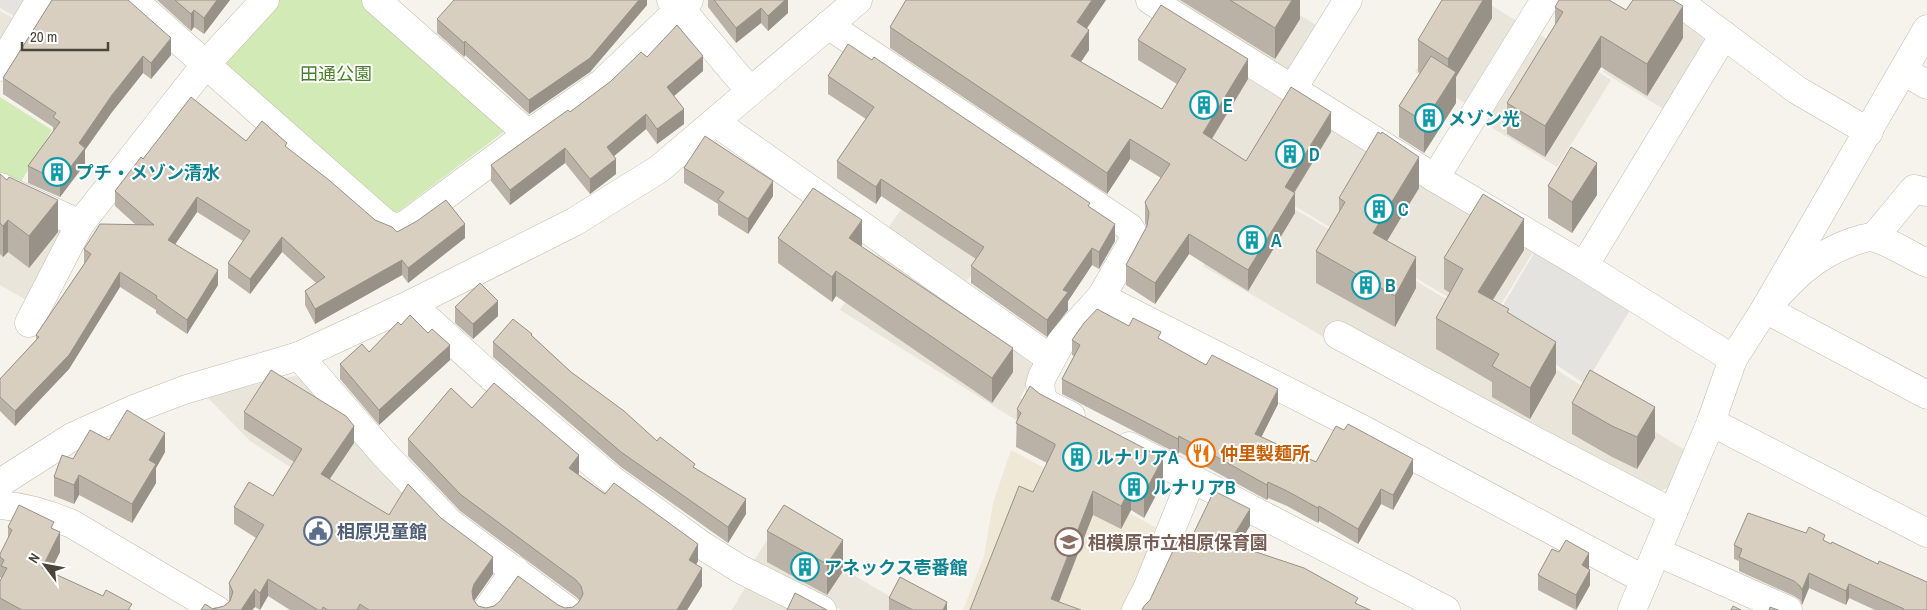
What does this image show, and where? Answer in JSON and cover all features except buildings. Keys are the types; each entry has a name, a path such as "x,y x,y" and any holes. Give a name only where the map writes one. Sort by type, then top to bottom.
{"street":[{"path":"0,67 40,0"},
{"path":"133,0 385,224 393,227 400,227 408,223 528,134 602,83 680,3 750,91"},
{"path":"29,323 80,224 206,64 265,0"},
{"path":"376,0 528,134"},
{"path":"0,483 72,437 134,409 184,390 299,356 411,304 574,222 622,194 659,169 858,0"},
{"path":"1293,88 1348,0"},
{"path":"1435,178 1545,0"},
{"path":"1677,0 1798,90 1869,132"},
{"path":"1153,1 1435,178 1584,266 1733,359"},
{"path":"828,25 1129,227 1134,235 1132,243 1101,297 1072,328 1051,359 1040,384 1042,397 1047,404 1446,610"},
{"path":"1632,610 1710,422 1733,359 1765,309 1869,132 1916,78 1927,29"},
{"path":"1584,266 1724,34"},
{"path":"715,122 1051,359"},
{"path":"0,187 80,224"},
{"path":"1765,309 1791,280 1814,260 1838,247 1874,237 1914,189 1927,192"},
{"path":"1874,237 1927,264"},
{"path":"1101,297 1360,428 1645,580"},
{"path":"411,304 518,401 611,479 700,544 740,569 822,610"},
{"path":"1765,309 1927,395"},
{"path":"1338,335 1673,513"},
{"path":"299,356 384,454 450,523 567,610"},
{"path":"1710,422 1927,533"},
{"path":"1136,610 1147,590 1192,478"},
{"path":"0,505 18,506 47,513 72,524 217,610"},
{"path":"1657,552 1788,610"},
{"path":"487,610 515,570"}],"shaded area":[{"path":"0,0 24,0 14,16 0,8"},
{"path":"1166,0 1275,0 1321,28 1295,69 1281,70"},
{"path":"1460,0 1483,0 1520,23 1468,105 1415,72"},
{"path":"1646,0 1653,0 1701,33 1705,44 1665,110 1603,72"},
{"path":"0,11 13,18 0,39"},
{"path":"1537,33 1611,80 1557,167 1481,121"},
{"path":"1206,46 1535,249 1490,322 1158,125"},
{"path":"926,174 1004,226 963,287 886,231"},
{"path":"1253,184 1513,339 1563,374 1688,452 1674,486 1657,492 1334,343 1203,266"},
{"path":"0,198 58,225 61,236 28,301 0,285"},
{"path":"881,249 1034,356 1036,369 1020,398 1027,402 1016,420 840,310"},
{"path":"1536,250 1632,307 1585,384 1493,322"},
{"path":"295,376 307,382 412,498 389,520 333,495 250,441 206,396"},
{"name":"相模原市立相原保育園","path":"1011,450 1157,528 1128,610 963,610 984,556 993,503"},
{"path":"775,528 913,610 841,610 751,565"},
{"path":"746,586 794,610 732,610"}],"green space":[{"name":"田通公園","path":"276,0 364,0 505,131 391,217 217,66"},
{"path":"0,97 52,130 19,185 0,176"}],"place":[{"name":"E","path":"1204,105"},
{"name":"メゾン光","path":"1429,118"},
{"name":"D","path":"1290,154"},
{"name":"プチ・メゾン清水","path":"57,172"},
{"name":"C","path":"1379,209"},
{"name":"A","path":"1252,240"},
{"name":"B","path":"1366,285"},
{"name":"仲里製麺所","path":"1201,453"},
{"name":"ルナリアA","path":"1077,457"},
{"name":"ルナリアB","path":"1134,487"},
{"name":"相原児童館","path":"318,531"},
{"name":"相模原市立相原保育園","path":"1069,542"},
{"name":"アネックス壱番館","path":"805,567"}]}
